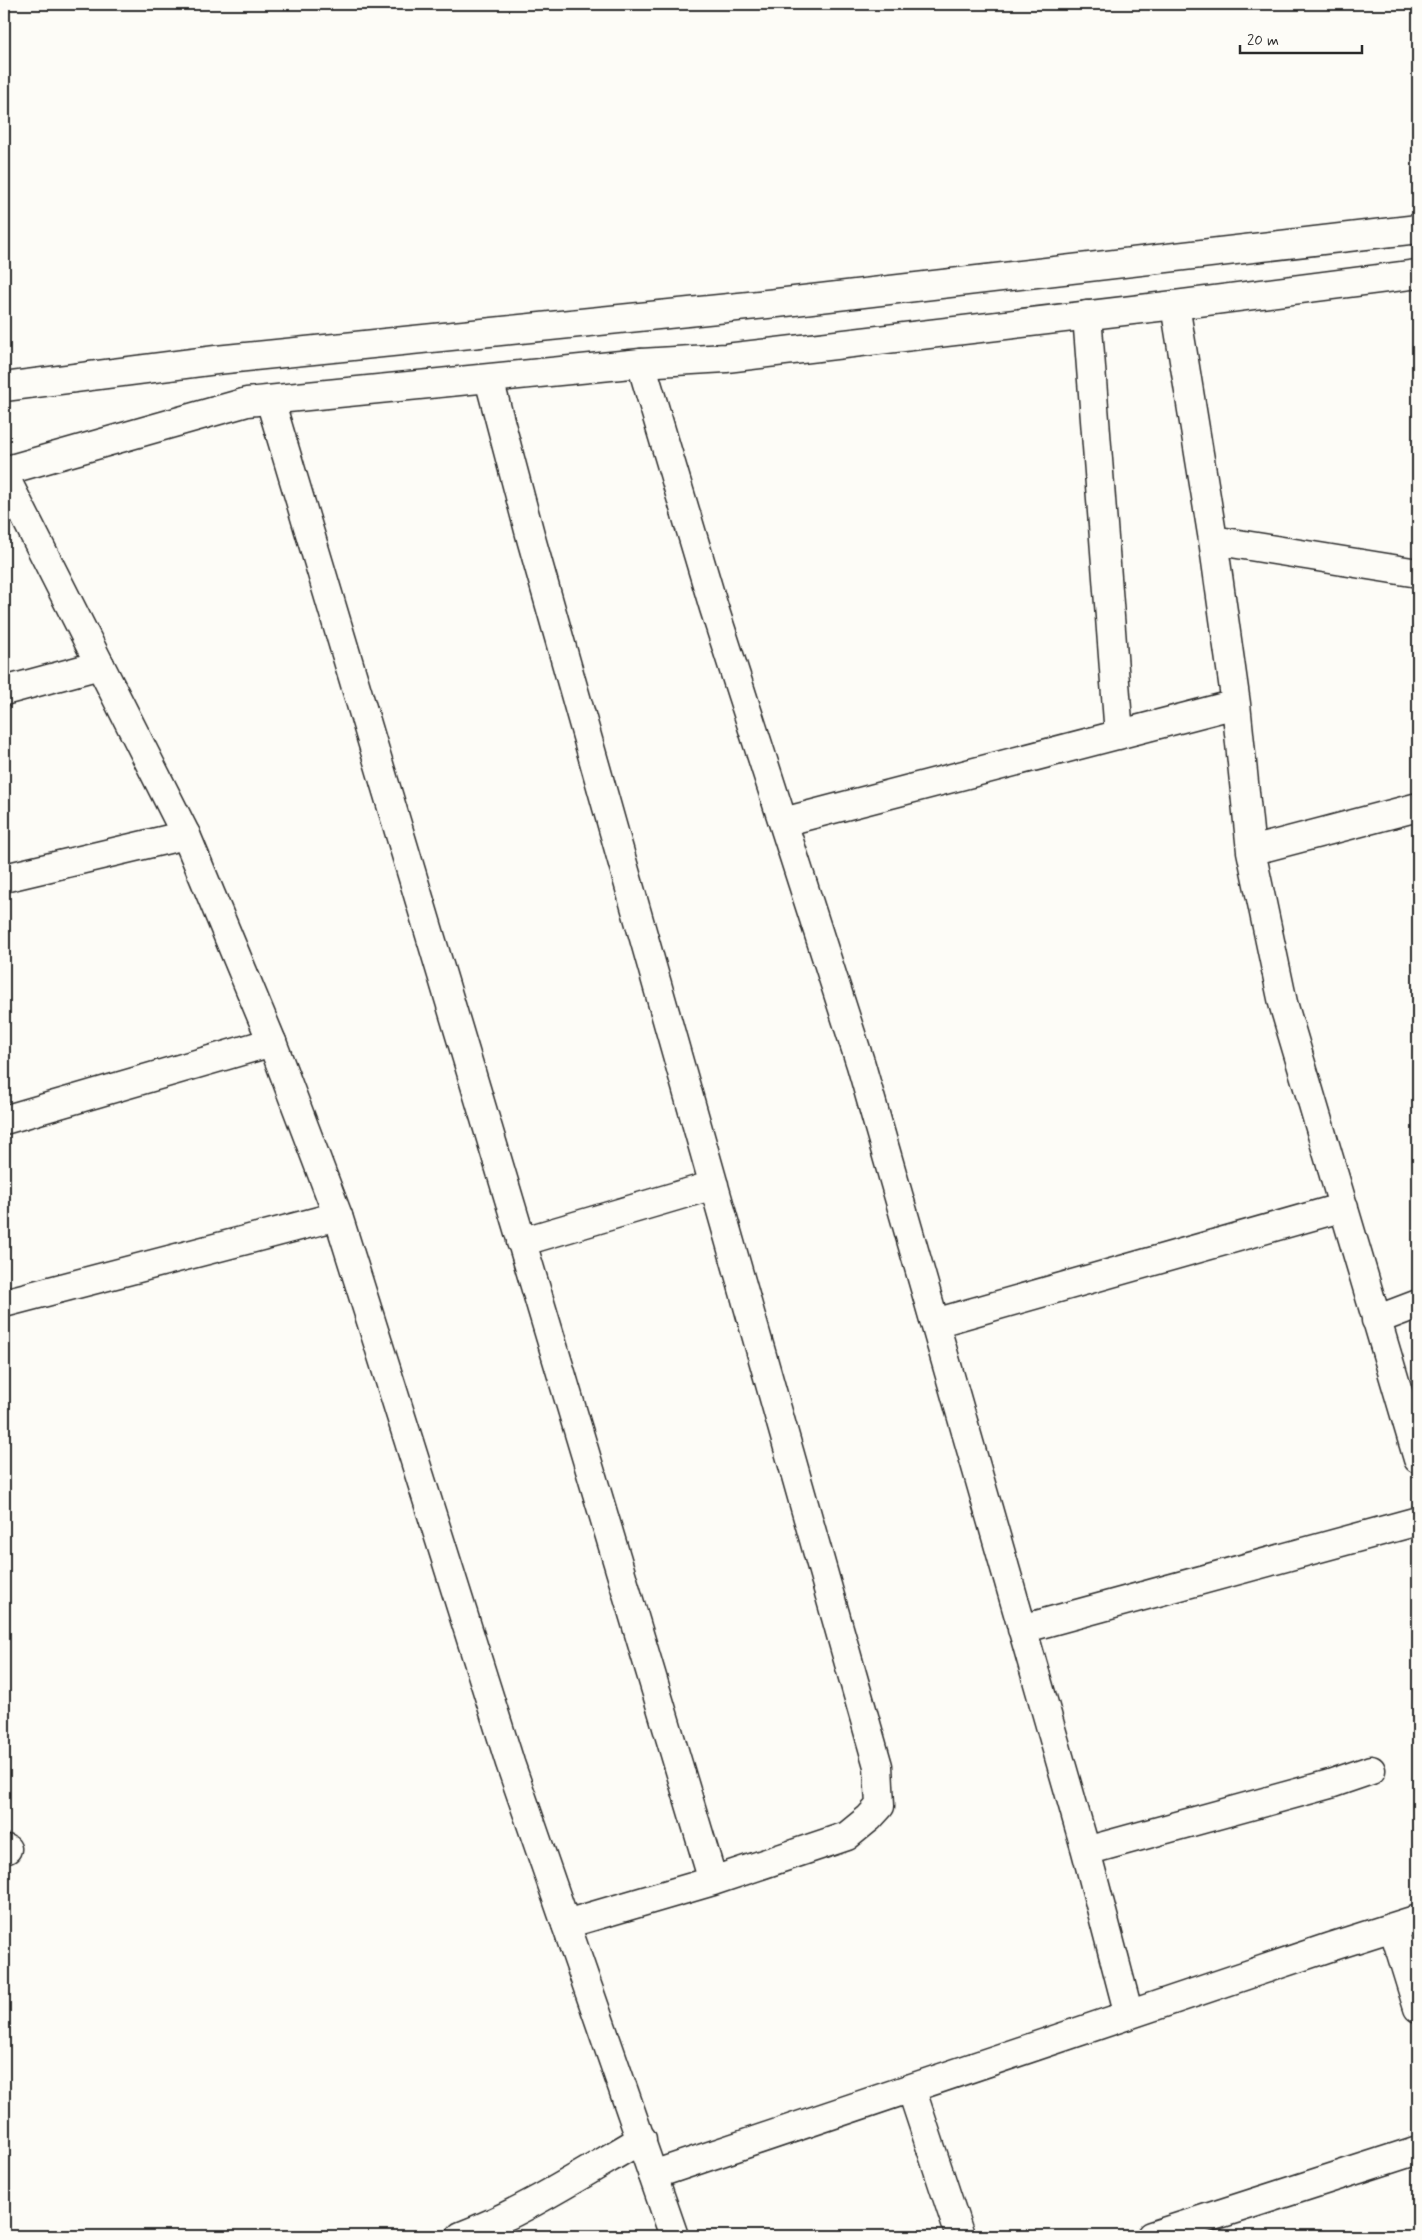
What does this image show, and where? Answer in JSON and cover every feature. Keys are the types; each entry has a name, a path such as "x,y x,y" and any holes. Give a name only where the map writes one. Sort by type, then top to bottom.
{"street":[{"path":"4,387 216,360 777,304 1418,229"},
{"path":"4,471 247,402 641,363 726,358 1418,274"},
{"path":"1175,305 1213,540 1236,704 1251,851 1283,1003 1418,1459"},
{"path":"1088,315 1119,735"},
{"path":"641,363 714,608 862,1065 1086,1851 1129,2015"},
{"path":"489,379 535,552 878,1766 880,1806 869,1818 846,1836 712,1882 566,1924"},
{"path":"270,400 712,1882"},
{"path":"4,475 186,835 272,1042 338,1216 510,1764 642,2139 652,2175 674,2236"},
{"path":"1213,540 1418,574"},
{"path":"4,691 100,665"},
{"path":"783,822 1236,704"},
{"path":"1251,851 1418,806"},
{"path":"4,878 186,835"},
{"path":"4,1120 272,1042"},
{"path":"521,1242 714,1185"},
{"path":"935,1323 1344,1207"},
{"path":"4,1303 338,1216"},
{"path":"1376,1320 1418,1304"},
{"path":"1022,1629 1418,1521"},
{"path":"1086,1851 1330,1784 1371,1770"},
{"path":"652,2175 1406,1923 1418,2008"},
{"path":"911,2088 960,2236"},
{"path":"461,2236 477,2230 552,2191 642,2139"},
{"path":"1150,2236 1216,2226 1418,2150"}]}
